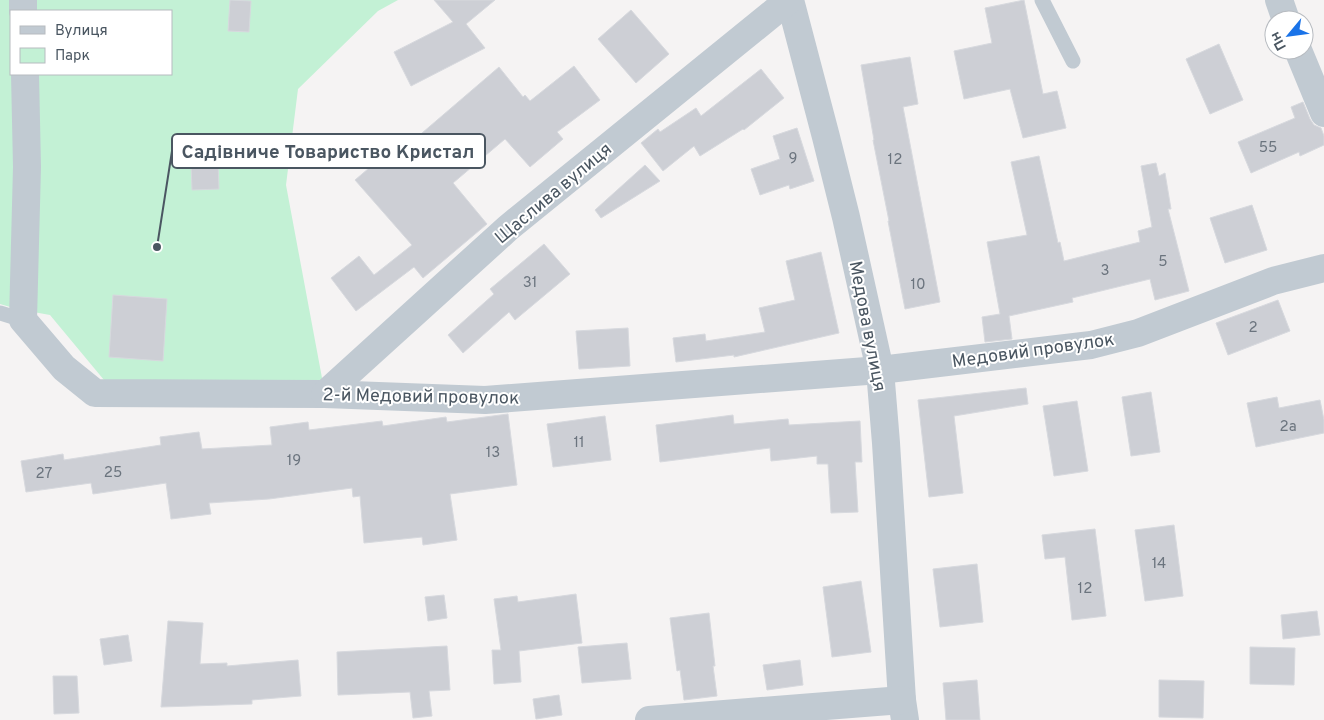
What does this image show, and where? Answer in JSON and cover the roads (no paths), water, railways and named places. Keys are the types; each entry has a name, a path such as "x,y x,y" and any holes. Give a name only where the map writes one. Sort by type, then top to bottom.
{"street":[{"name":"Медова вулиця","path":"789,0 844,208 880,370 903,710"},
{"name":"Щаслива вулиця","path":"325,394 508,228 789,0"},
{"path":"1302,60 1324,113"},
{"path":"11,316 27,167 25,75"},
{"name":"Медовий провулок","path":"880,370 1091,345 1138,333 1273,281 1324,268"},
{"name":"2-й Медовий провулок","path":"11,316 64,368 95,393 325,394 485,400 880,370"},
{"path":"649,720 903,710"}],"lane":[{"path":"1042,0 1072,61"}],"place":[{"name":"Садівниче Товариство Кристал","path":"157,247"}]}
